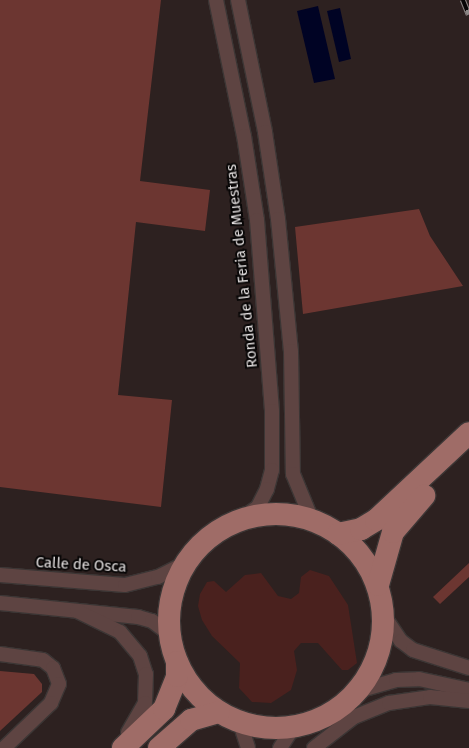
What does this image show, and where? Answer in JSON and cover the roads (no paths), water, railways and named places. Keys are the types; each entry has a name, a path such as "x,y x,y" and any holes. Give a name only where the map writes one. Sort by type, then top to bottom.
{"main road":[{"path":"338,534 361,529 376,520 469,433"},
{"path":"378,585 387,547 400,520 469,454"},
{"path":"123,748 164,709 177,676 177,662 169,634 171,597 185,563 207,539 241,519 280,514 312,520 338,534 361,557 378,585 384,616 377,660 358,691 328,716 293,728 265,728 240,723 219,712 201,698 177,662"},
{"path":"159,748 191,720 219,712"}],"street":[{"name":"Ronda de la Feria de Muestras","path":"216,0 244,136 257,220 272,411 272,470 267,489 258,507 241,519"},
{"path":"238,0 266,132 278,219 291,351 293,474 312,520"},
{"name":"Calle de Osca","path":"0,575 125,586 158,577 185,563"},
{"path":"0,602 145,618 169,634"},
{"path":"77,612 120,632 140,656 146,674 146,702 139,717 114,748"},
{"path":"384,616 401,640 413,650 469,668"},
{"path":"0,654 42,660 58,676 57,693 51,703 4,748"},
{"path":"358,691 396,680 419,678 469,690"},
{"path":"314,748 354,717 388,703 430,696 469,701"},
{"path":"240,723 248,748"},
{"path":"280,748 293,728"}],"water":[{"path":"318,6 335,79 314,83 297,11"},
{"path":"340,8 351,59 339,62 327,11"}],"railway":[{"path":"463,0 469,15"}]}
